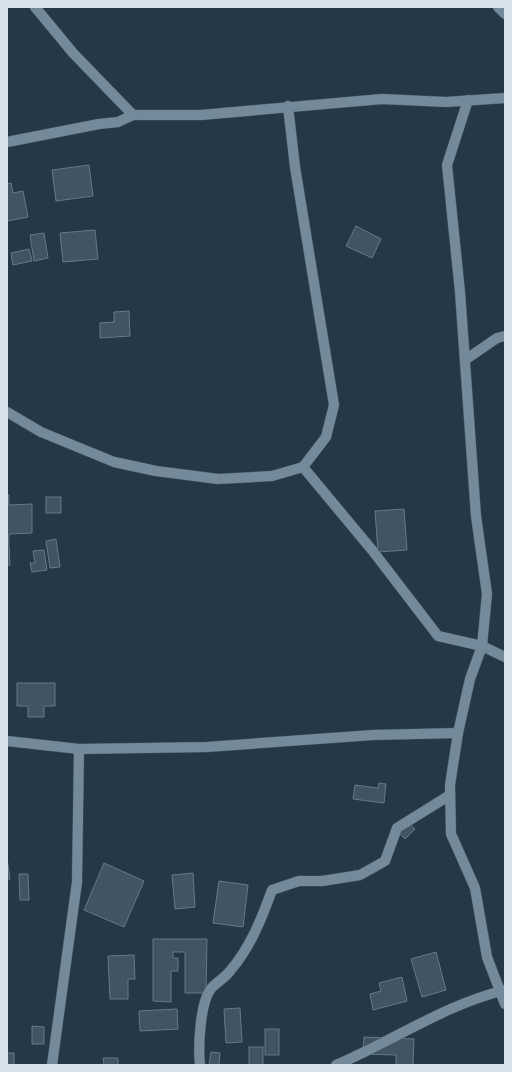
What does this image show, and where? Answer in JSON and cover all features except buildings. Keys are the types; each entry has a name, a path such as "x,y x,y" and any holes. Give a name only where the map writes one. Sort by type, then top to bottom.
{"street":[{"path":"35,7 73,53 133,115"},
{"path":"498,7 505,14"},
{"path":"7,142 99,124 118,122 133,115 201,115 288,106 382,99 446,102 505,98"},
{"path":"468,100 447,166 466,360 476,516 487,594 482,646 470,679 458,733 450,795 451,834 475,888 487,958 503,991 505,1004"},
{"path":"7,412 42,432 114,462 156,471 218,479 272,476 303,467 326,437 334,405 295,167 288,106"},
{"path":"466,360 498,338 505,336"},
{"path":"303,467 372,550 438,636 482,646 505,657"},
{"path":"7,741 79,749 207,747 373,734 458,733"},
{"path":"52,1065 77,882 79,749"},
{"path":"200,1065 198,1044 203,1015 210,990 230,972 243,954 262,917 272,890 299,881 322,881 360,875 385,861 397,828 450,795"},
{"path":"336,1065 403,1031 468,1001 503,991"}]}
